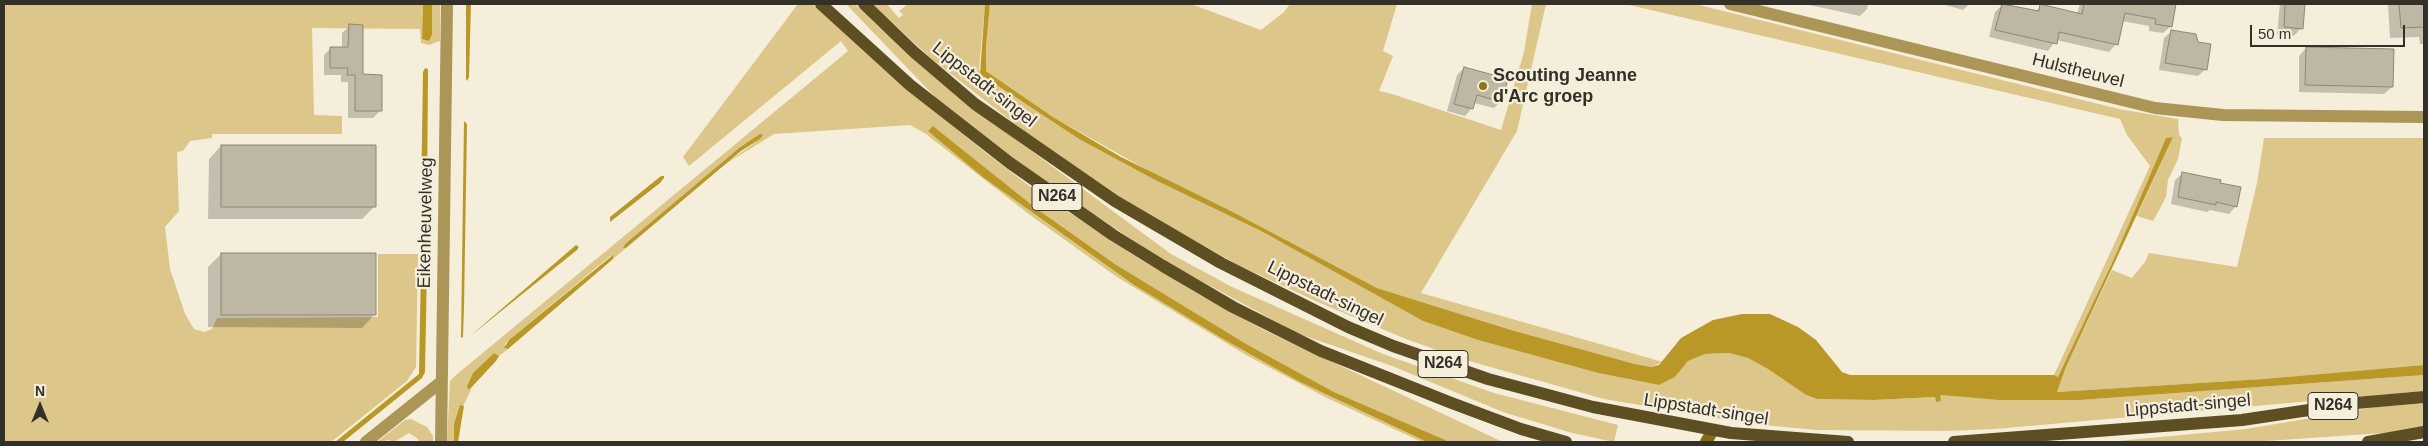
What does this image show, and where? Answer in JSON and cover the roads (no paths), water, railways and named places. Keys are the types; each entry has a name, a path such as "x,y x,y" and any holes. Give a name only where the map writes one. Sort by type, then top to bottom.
{"main road":[{"name":"N264","path":"821,4 910,85 1010,163 1113,235 1163,266 1241,311 1321,351 1512,425 1566,442"},
{"name":"Lippstadt-singel","path":"864,4 914,52 975,104 1115,202 1221,263 1348,327 1446,366 1530,391 1714,436 1848,442"},
{"name":"Lippstadt-singel","path":"1954,442 2242,420 2356,403 2424,397"},
{"name":"N264","path":"2368,442 2424,432"}],"street":[{"name":"Eikenheuvelweg","path":"441,442 447,4"},
{"name":"Hulstheuvel","path":"1730,4 2155,108 2224,115 2424,117"},
{"path":"366,442 441,382"},
{"path":"1706,442 1714,436"}],"place":[{"name":"Scouting Jeanne d'Arc groep","path":"1483,86"}]}
